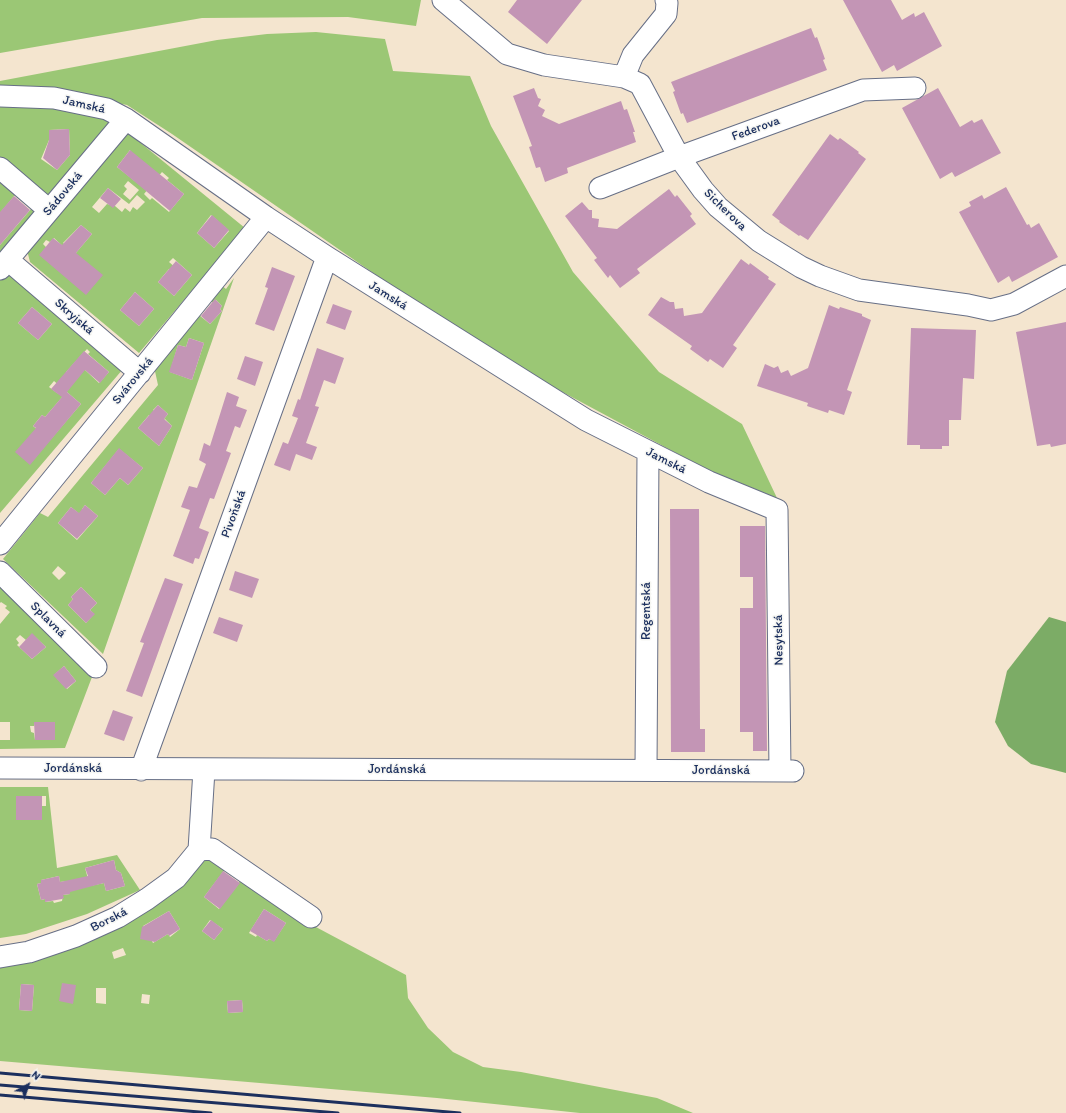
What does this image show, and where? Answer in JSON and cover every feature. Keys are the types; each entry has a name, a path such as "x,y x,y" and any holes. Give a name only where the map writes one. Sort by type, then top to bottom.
{"street":[{"name":"Sicherova","path":"443,0 507,54 544,65 624,78 640,84 679,157 703,190 718,207 759,241 801,267 859,290 968,305 991,310 1014,304 1066,276"},
{"path":"624,78 633,55 666,14 667,1"},
{"name":"Federova","path":"600,188 679,157 863,90 915,88"},
{"name":"Jamská","path":"0,96 54,98 107,109 126,119 266,217 580,417 709,482 777,510"},
{"name":"Sádovská","path":"4,265 126,119"},
{"path":"0,168 49,210"},
{"name":"Svárovská","path":"0,544 266,217"},
{"name":"Pivoňská","path":"141,770 327,257"},
{"name":"Skryjská","path":"4,265 140,373"},
{"name":"Regentská","path":"646,770 648,452"},
{"name":"Nesytská","path":"777,510 787,771"},
{"name":"Splavná","path":"0,572 96,667"},
{"name":"Jordánská","path":"0,768 141,770 787,771"},
{"path":"204,770 199,850 212,849 311,917"},
{"name":"Borská","path":"0,957 29,952 76,936 118,917 176,878 199,850"}],"green space":[{"path":"0,0 421,0 416,26 348,17 202,18 0,53"},
{"path":"316,32 385,39 393,71 470,76 491,126 573,272 659,372 742,424 777,498 706,469 540,380 392,286 172,134 127,105 51,90 0,87 0,81 217,40 267,34"},
{"path":"0,102 58,105 112,120 56,191 48,194 42,194 0,162","holes":["69,129 70,155 57,170 41,159 49,140 49,130"]},
{"path":"126,131 245,228 139,353 30,262 27,250 61,213 62,206","holes":["130,150 136,182 117,167","162,172 169,178 167,180 184,194 169,212 152,198 150,200 144,194","128,181 139,190 130,200 123,194 127,189 124,186","108,188 129,204 137,195 145,202 137,210 133,207 130,212 125,208 122,212 115,206 107,204 99,213 92,207","211,215 229,231 214,248 197,233","81,225 92,234 75,254 63,243","54,238 67,250 46,247 43,244 46,240 50,242","173,258 192,275 174,296 158,282 169,269 176,268 169,262","135,292 154,309 139,326 120,310"]},
{"path":"0,182 15,195 0,213"},
{"path":"31,209 35,211 0,254 0,245"},
{"path":"8,271 123,369 0,513 0,280","holes":["32,307 52,324 38,340 18,323","87,349 90,352 88,354 109,372 99,383 84,369 66,372","54,381 81,404 50,440 33,426 42,415 45,417 64,395 57,393 49,387"]},
{"path":"234,278 103,654 3,559 40,513 48,517 158,385 153,362 221,285 226,289","holes":["216,300 222,306 220,309 222,311 210,324 199,315 211,301 213,303","189,338 204,343 192,380 170,372 178,345 186,347","158,405 168,414 164,419 153,410","149,415 160,424 165,419 172,426 159,446 138,428","119,449 143,468 128,485 120,478 105,495 91,483","85,505 98,516 77,540 58,523 71,507 82,516 82,509","58,566 66,573 59,580 52,573","81,587 97,603 90,610 94,614 86,623 68,605 73,599 71,597"]},
{"path":"0,585 92,677 65,748 0,749 0,740 10,740 10,722 0,722 0,624 10,612 5,608 7,606 1,602 0,603","holes":["32,634 46,647 32,659 17,645 19,643 16,639 20,635 26,640","64,666 76,681 67,689 54,675","35,722 55,722 55,740 35,740 34,733 31,732 30,726 34,726"]},
{"path":"1049,617 1066,622 1066,773 1031,764 1008,746 995,722 1007,671"},
{"path":"0,787 48,787 57,868 117,855 140,890 87,914 26,934 0,938","holes":["16,796 46,796 46,806 42,806 42,820 16,820","114,860 116,870 121,873 125,886 106,891 104,883 90,886 85,868","59,876 60,882 67,881 70,894 63,895 62,901 54,903 53,901 45,902 45,899 41,900 37,884 41,883 41,880"]},
{"path":"210,855 314,926 406,975 408,998 428,1028 453,1052 483,1067 521,1072 657,1098 693,1113 580,1113 437,1098 0,1061 0,965 183,882","holes":["226,868 241,880 219,909 204,897","264,909 286,923 274,941 269,939 267,941 257,935 256,937 249,933","169,911 180,929 170,937 168,934 153,943 150,937 143,939 141,935 145,930 143,926","210,920 223,929 214,940 202,931","123,948 126,955 114,959 112,952","21,984 34,985 32,1011 19,1010","96,988 106,988 106,1004 96,1003","142,994 150,995 149,1004 141,1003","242,1000 243,1012 228,1013 227,1001"]}],"building":[{"path":"517,0 582,0 547,44 508,12"},
{"path":"843,0 891,0 902,20 914,13 915,17 924,12 942,46 897,71 894,65 882,72"},
{"path":"811,28 815,38 817,37 825,59 823,60 827,70 687,123 683,113 681,114 671,82"},
{"path":"534,88 538,98 541,99 538,106 545,110 542,116 559,124 621,101 624,110 627,109 635,132 633,132 636,142 567,168 568,173 545,182 540,167 536,168 529,147 532,146 513,96"},
{"path":"938,88 960,127 972,120 974,123 982,119 1001,153 955,177 952,172 940,179 902,108"},
{"path":"69,129 70,155 57,170 43,158 49,140 49,130"},
{"path":"830,134 838,140 840,138 866,159 808,240 800,235 799,236 779,222 780,221 772,215"},
{"path":"130,150 184,194 170,211 117,167"},
{"path":"1006,187 1027,225 1029,224 1031,228 1039,223 1058,257 1012,282 1009,276 998,283 959,212 971,206 969,202 982,195 984,199"},
{"path":"108,188 121,199 113,208 100,198"},
{"path":"669,189 675,197 677,195 692,214 690,216 696,224 637,269 640,273 620,288 610,275 608,278 594,260 597,258 565,216 582,202 589,210 592,210 592,218 599,219 598,227 617,229"},
{"path":"14,196 30,210 0,245 0,212"},
{"path":"212,215 229,230 214,248 197,233"},
{"path":"81,225 92,234 76,253 103,275 86,295 39,255 53,238 62,245"},
{"path":"741,259 749,265 750,263 776,284 733,345 737,348 723,368 710,359 708,362 690,349 692,346 648,315 661,297 670,302 674,302 675,309 683,308 684,316 702,313"},
{"path":"176,261 192,275 174,296 158,282"},
{"path":"272,267 295,276 274,331 255,324 268,288 265,287"},
{"path":"135,292 154,309 139,326 120,310"},
{"path":"215,299 222,306 220,309 222,311 210,324 201,316"},
{"path":"333,304 352,311 345,330 326,323"},
{"path":"829,305 839,309 840,307 862,314 862,316 871,320 847,390 852,392 844,415 829,410 828,413 807,406 808,403 757,386 765,364 774,368 778,366 781,373 788,370 791,376 808,368"},
{"path":"32,307 52,324 38,340 18,323"},
{"path":"1066,322 1066,444 1051,447 1050,444 1037,446 1016,332"},
{"path":"911,328 976,330 974,379 963,378 961,420 949,420 949,446 942,446 942,449 920,449 920,445 907,445"},
{"path":"189,338 204,343 192,380 169,372 178,345 186,347"},
{"path":"317,348 344,358 335,384 324,380 315,406 319,407 306,443 317,447 312,460 296,454 290,471 274,465 283,442 288,444 298,418 292,416 298,399 300,400"},
{"path":"84,351 109,372 100,383 85,370 67,392 81,404 30,465 15,452 36,428 33,426 42,415 45,417 62,397 51,389"},
{"path":"245,356 263,362 255,386 237,379"},
{"path":"227,392 239,397 236,406 247,410 240,428 235,426 226,451 231,453 214,499 210,498 199,528 209,532 199,559 195,558 193,564 173,556 190,510 181,507 189,486 197,488 206,464 199,460 204,443 210,446"},
{"path":"158,405 168,414 164,419 172,426 159,446 138,428"},
{"path":"119,448 143,468 128,485 120,478 105,495 91,483"},
{"path":"85,505 98,516 77,539 58,523 71,507 79,513"},
{"path":"670,509 699,509 700,729 705,729 705,752 671,752"},
{"path":"740,526 765,526 767,751 753,751 753,732 740,732 740,608 753,608 753,577 740,577"},
{"path":"235,571 259,579 252,598 229,590"},
{"path":"165,578 183,584 142,697 126,691 144,643 140,642"},
{"path":"81,587 97,603 90,610 95,614 86,623 68,605 73,599 71,597"},
{"path":"219,617 243,625 237,642 213,633"},
{"path":"32,633 46,647 32,659 19,647"},
{"path":"64,666 76,681 66,689 53,675"},
{"path":"113,710 133,717 124,741 104,734"},
{"path":"34,722 55,722 55,740 35,740"},
{"path":"16,796 42,796 42,820 16,820"},
{"path":"114,860 116,870 121,873 125,886 106,891 104,883 70,892 70,894 63,895 64,898 62,899 45,902 45,899 41,900 37,884 41,883 41,880 59,876 60,882 88,876 85,868"},
{"path":"223,871 240,883 220,909 204,897"},
{"path":"264,909 286,923 274,942 269,939 267,941 250,931"},
{"path":"169,911 180,929 155,942 140,939 142,927"},
{"path":"211,920 223,929 214,940 202,931"},
{"path":"62,983 76,985 73,1004 59,1001"},
{"path":"21,984 34,985 32,1011 19,1010"},
{"path":"242,1000 243,1012 228,1013 227,1001"}],"railway":[{"path":"0,1073 460,1113"},
{"path":"0,1085 338,1113"},
{"path":"0,1095 211,1113"}]}
